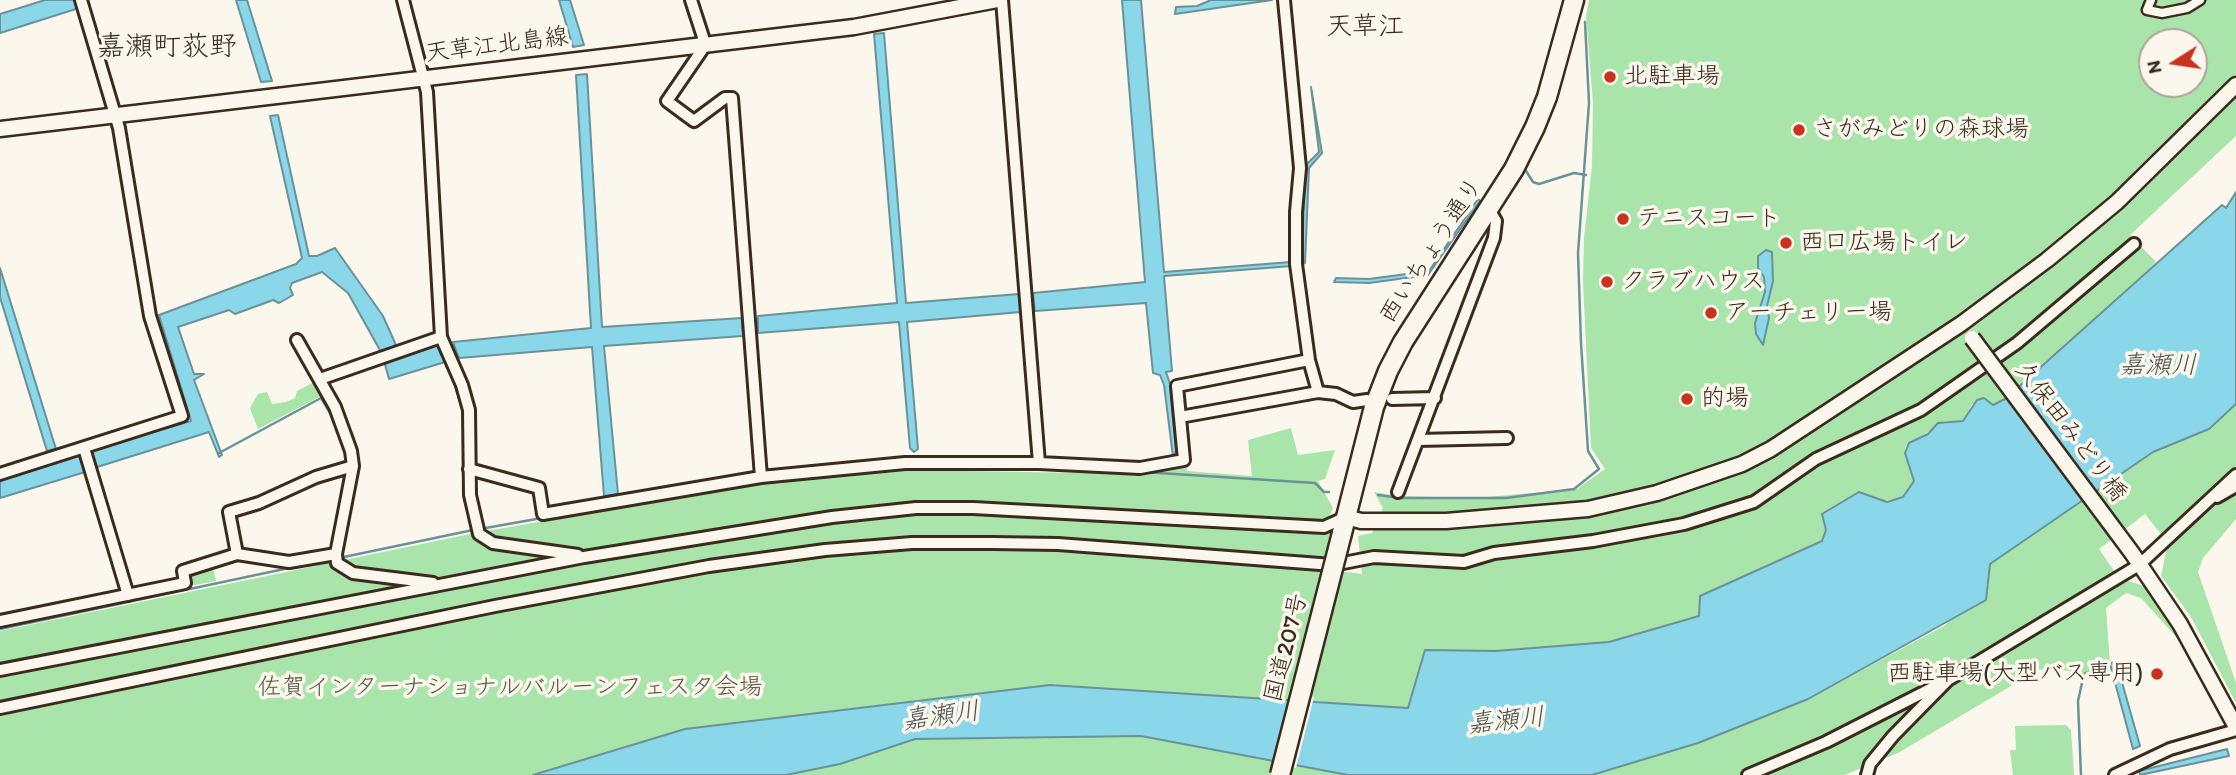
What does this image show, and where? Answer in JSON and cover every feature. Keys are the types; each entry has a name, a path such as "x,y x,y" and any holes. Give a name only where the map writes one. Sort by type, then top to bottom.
{"highway":[{"name":"西いちょう通り","path":"1344,525 1374,407 1388,371 1403,342 1489,209 1535,127 1547,97 1574,0"},
{"name":"国道207号","path":"1280,775 1344,525"}],"street":[{"path":"403,0 425,78 441,337 469,410 470,495 478,530 494,543 584,557"},
{"path":"691,0 702,50 667,101 694,121 724,98 732,98 761,477"},
{"path":"929,15 930,0"},
{"path":"1000,0 1039,463"},
{"name":"天草江北島線","path":"0,129 702,45 929,15 1000,0"},
{"path":"1284,0 1300,168 1296,212 1296,264 1308,360 1318,392"},
{"path":"2151,0 2147,9 2162,13 2187,8 2200,0"},
{"path":"0,474 54,457 86,456 182,416 150,316 116,116 81,1"},
{"path":"0,670 584,557 743,529 916,508 1090,512 1324,527 1361,521 1446,521 1520,517 1588,509 1690,483 1742,464 1771,449 1961,324 2047,260 2117,202 2236,85"},
{"path":"1398,492 1494,238 1496,221 1489,209"},
{"path":"0,708 495,606 709,566 825,550 912,543 1005,543 1072,545 1333,565 1374,556 1464,562 1494,553 1593,541 1684,524 1754,502 1816,459 1921,410 2017,343 2134,244"},
{"name":"久保田みどり橋","path":"1961,324 2180,624 2236,728"},
{"path":"320,379 441,337"},
{"path":"297,340 320,379 347,436 353,466 337,558"},
{"path":"469,469 539,488 542,513 761,477 905,463 1039,463 1140,468 1184,460 1177,386 1308,360"},
{"path":"1180,417 1318,392 1336,394 1353,402 1367,400"},
{"path":"1392,399 1435,398"},
{"path":"1418,440 1507,438"},
{"path":"86,456 128,595"},
{"path":"237,554 229,512 259,503 316,477 353,466"},
{"path":"1748,775 1826,742 1948,680 2135,559 2236,475"},
{"path":"2205,503 2236,486"},
{"path":"0,621 186,583 183,571 237,554 289,562 337,558 353,573 440,584"},
{"path":"1867,775 1870,764 1892,736 1948,680"},
{"path":"2115,775 2169,749 2236,728"}],"green space":[{"name":"佐賀インターナショナルバルーンフェスタ会場","path":"1589,0 2236,0 2236,136 2130,235 2156,262 2005,399 1992,405 1972,404 1963,422 1945,421 1905,447 1914,481 1903,497 1822,514 1826,530 1822,541 1700,596 1699,616 1609,642 1495,651 1425,650 1409,708 1050,685 685,729 533,775 0,775 0,631 475,533 764,483 907,470 1142,474 1186,464 1187,471 1252,476 1248,440 1291,428 1298,455 1335,450 1325,479 1318,481 1333,508 1325,525 1333,534 1325,569 1362,574 1358,536 1372,533 1383,508 1374,492 1399,496 1475,498 1577,489 1605,469 1591,448 1583,282 1584,238 1592,166 1593,103 1586,16"},
{"path":"316,381 323,395 258,429 250,408 258,394 267,392 272,404 286,402 295,398 297,391"},
{"path":"2236,404 2236,519 2203,558 2198,572 2236,683 2236,703 2191,617 2161,576 2168,543 2145,514 2099,549 2119,578 2144,586 2185,647 2141,598 2126,593 2106,608 2110,664 2084,674 2051,668 2038,670 1898,753 1845,775 1592,775 1698,743 1808,699 1944,626 1989,585 1989,564 2153,452 2209,429"},
{"path":"212,563 216,581 190,586 187,573"},
{"path":"2066,725 2071,730 2074,775 2013,775 2010,750 2016,750 2015,726"},
{"path":"1141,736 1348,775 1295,775 1274,769 1272,775 786,775 840,764 915,739"}],"water":[{"path":"45,0 77,0 79,8 0,33 0,14"},
{"path":"236,0 247,0 272,81 261,82"},
{"path":"559,0 570,0 584,45 573,47"},
{"path":"1122,0 1141,0 1164,272 1291,262 1292,266 1164,276 1172,371 1166,372 1170,384 1176,451 1173,457 1164,385 1160,375 1153,373 1146,303 1035,311 1033,293 1145,282"},
{"path":"1211,0 1272,0 1175,14 1176,7 1197,6"},
{"path":"884,33 906,303 1019,294 1021,312 907,322 918,449 914,452 910,448 899,322 758,333 758,316 897,303 874,34"},
{"path":"587,74 602,327 742,318 743,336 604,346 618,494 604,496 592,347 459,358 453,342 591,328 576,75"},
{"path":"1311,87 1322,153 1309,168 1305,263 1302,264 1305,166 1319,152"},
{"path":"278,115 309,256 317,256 335,248 383,316 396,345 381,352 348,293 322,272 292,283 290,288 293,295 279,303 273,300 235,314 229,310 178,327 194,374 204,374 194,380 222,455 219,457 209,432 94,468 89,452 92,450 191,421 159,315 296,264 302,258 270,116"},
{"name":"嘉瀬川","path":"2236,192 2236,404 2209,429 2153,452 1990,564 1986,600 1808,699 1698,743 1592,775 1348,775 1141,736 915,739 840,764 786,775 533,775 685,729 1050,685 1408,708 1425,650 1495,651 1609,642 1699,616 1700,596 1822,541 1826,530 1822,514 1859,492 1887,502 1903,497 1914,481 1905,453 1909,443 1928,434 1938,423 1963,421 1977,400 1984,398 1993,405 2005,399 2222,205 2226,208"},
{"path":"1478,199 1480,201 1428,275 1369,283 1334,282 1336,278 1369,279 1429,271"},
{"path":"1766,250 1772,252 1773,281 1763,345 1756,334 1755,323 1765,292 1764,277 1758,268 1758,256"},
{"path":"0,268 56,449 47,451 0,297"},
{"path":"439,345 445,362 389,379 384,361"},
{"path":"80,454 85,472 0,498 0,479"},
{"path":"2116,661 2140,746 2133,749 2110,664"},
{"path":"2227,749 2229,756 2140,775 2139,771"}],"pier":[{"path":"1294,695 1314,697 1296,768 1276,764"}],"waterway":[{"path":"1378,495 1400,498 1506,498 1574,489 1599,469 1588,451 1578,253 1589,103 1585,22"},
{"path":"1526,171 1533,182 1539,184 1574,173 1586,175"},
{"path":"445,362 448,369"},
{"path":"453,379 462,408"},
{"path":"219,453 321,398 335,421"},
{"path":"464,443 466,500"},
{"path":"1143,472 1315,483 1324,492 1329,492"},
{"path":"339,508 345,474"},
{"path":"480,529 542,518"},
{"path":"339,558 473,530"},
{"path":"0,629 308,564"},
{"path":"2081,775 2078,701 2084,674 2110,664"}],"place":[{"name":"北駐車場","path":"1610,77"},
{"name":"さがみどりの森球場","path":"1799,130"},
{"name":"テニスコート","path":"1623,219"},
{"name":"西口広場トイレ","path":"1786,243"},
{"name":"クラブハウス","path":"1607,282"},
{"name":"アーチェリー場","path":"1711,313"},
{"name":"的場","path":"1687,399"},
{"name":"西駐車場(大型バス専用)","path":"2157,674"}],"district":[{"name":"天草江","path":"1365,27"},
{"name":"嘉瀬町荻野","path":"167,48"}]}
